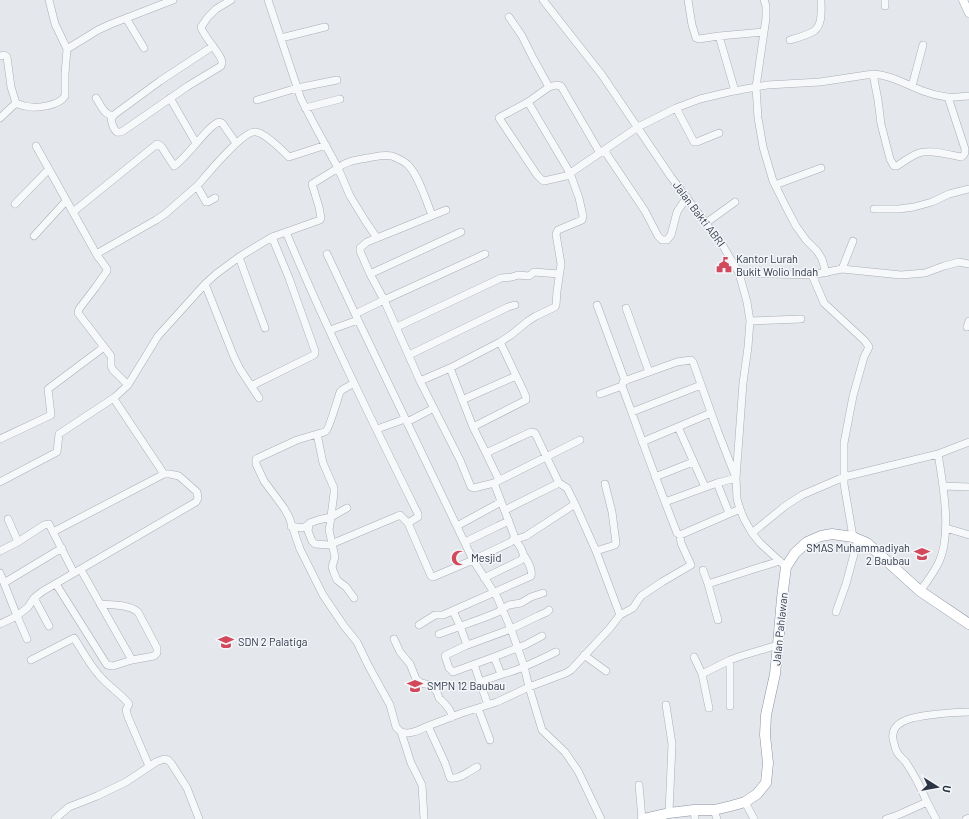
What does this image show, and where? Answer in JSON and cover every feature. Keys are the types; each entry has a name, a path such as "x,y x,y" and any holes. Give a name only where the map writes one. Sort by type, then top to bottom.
{"highway":[{"name":"Jalan Pahlawan","path":"642,819 669,813 695,815 716,814 727,808 745,802 757,794 765,786 767,781 768,763 765,738 766,715 775,674 782,598 783,564 807,542 832,534 856,538 867,543 920,591 969,624"}],"main road":[{"path":"963,0 969,13"}],"street":[{"path":"16,103 25,106 37,107 52,105 63,99 65,96 67,49 55,24 49,0"},
{"path":"213,46 160,81 110,118 117,132 122,132 188,86 221,66 222,61 213,46 202,32 201,27 216,9 232,0"},
{"path":"268,0 305,108 338,168 350,196 377,238"},
{"name":"Jalan Bakti ABRI","path":"543,0 602,75 638,126 671,177 723,246 739,273 748,302 750,321 743,383 736,478 738,499 744,519 752,533 760,543 783,564"},
{"path":"688,0 692,25 696,38 699,39 764,32"},
{"path":"764,0 766,6 766,18 756,87 758,118 763,147 774,185 796,226 822,259 826,273"},
{"path":"790,40 816,30 821,14 821,0"},
{"path":"67,49 98,30 168,1"},
{"path":"509,16 522,36 549,87"},
{"path":"126,18 144,48"},
{"path":"281,38 325,27"},
{"path":"719,36 735,91"},
{"path":"912,86 923,45"},
{"path":"0,56 7,57 11,87 16,103"},
{"path":"873,74 881,124 890,159 894,166 897,166 912,156 924,152 961,157 964,156 965,149 948,97"},
{"path":"687,197 677,212 671,236 667,240 662,240 658,236 645,212 602,152 562,87 549,87 528,102 499,118 537,175 544,181 563,177 602,152 638,126 676,108 700,99 735,91 774,84 820,82 873,74 896,79 923,91 948,97 969,96"},
{"path":"257,100 297,88 337,80"},
{"path":"96,98 104,111 108,115 113,116"},
{"path":"170,98 196,143"},
{"path":"305,108 340,99"},
{"path":"420,381 450,368 500,342 528,321 555,307 561,261 556,232 582,220 583,218 579,198 570,173 528,102"},
{"path":"0,118 16,103"},
{"path":"676,108 694,142 719,133"},
{"path":"73,212 157,144 161,146 174,166 216,123 222,123 236,143"},
{"path":"98,257 98,253 161,217 197,186 236,143 253,132 261,134 274,143 289,157 326,145"},
{"path":"36,146 98,257 107,269 95,288 82,304 78,313 112,358 111,366 113,370 128,385"},
{"path":"0,482 57,452 59,434 115,397 128,385 158,336 205,284 216,274 239,256 272,237 320,220 319,207 312,184 342,165 379,156 392,156 399,159 407,164 412,170 432,215"},
{"path":"774,185 820,168"},
{"path":"15,204 49,169"},
{"path":"197,186 206,202 215,198"},
{"path":"874,209 899,209 914,207 932,202 949,194 969,189"},
{"path":"34,236 66,200"},
{"path":"706,223 735,202"},
{"path":"446,210 367,242 360,248 360,251 397,327 420,381 460,460 471,487 474,488 496,481 580,440"},
{"path":"286,232 309,287 418,514 418,517 408,523"},
{"path":"370,274 461,232"},
{"path":"250,386 315,354 289,278 272,237"},
{"path":"842,269 853,241"},
{"path":"327,254 457,526 474,560 494,592 502,609 524,666 542,730 565,752 578,770 601,819"},
{"path":"330,330 356,317 384,300 486,254"},
{"path":"239,256 265,328"},
{"path":"739,273 812,275 842,269 901,274 925,273 959,262 969,264"},
{"path":"397,327 501,278 518,275 529,276 534,272 559,274"},
{"path":"812,275 824,303 865,340 869,346 864,357 853,396 844,443 844,478 856,538 846,584 836,612"},
{"path":"205,284 240,370 259,398"},
{"path":"409,355 515,305"},
{"path":"354,383 340,392 327,430 322,433 297,440 256,459 256,464 264,481 284,508 300,549 323,595 357,642 388,700 396,727 405,734 412,733 501,701 529,687 571,670 620,615 633,608 642,596 657,585 691,565 681,543 680,534 677,533 642,442 597,305"},
{"path":"626,308 649,372"},
{"path":"750,321 802,319"},
{"path":"473,427 526,400 526,396 500,342"},
{"path":"0,439 51,415 48,389 104,347"},
{"path":"600,394 649,372 677,362 692,360 736,478 704,487 665,502"},
{"path":"419,625 434,616 443,615 453,611 531,576 532,572 521,548 514,538 486,453 473,427 450,368"},
{"path":"462,400 516,376"},
{"path":"632,412 701,385"},
{"path":"115,397 116,402 164,474"},
{"path":"377,429 406,420 434,408"},
{"path":"642,442 711,413"},
{"path":"678,427 704,487"},
{"path":"486,453 531,432 534,433 559,483 570,492 576,504 596,551 620,615"},
{"path":"317,434 323,463 334,488 329,530 335,557 332,567 337,580 346,587 354,598"},
{"path":"752,533 785,506 802,495 844,478 938,454 969,442"},
{"path":"920,591 936,569 944,547 946,528 943,486 938,454"},
{"path":"655,476 693,462"},
{"path":"0,624 17,616 43,591 196,502 198,498 197,492 179,476 164,474 53,532"},
{"path":"505,510 559,483"},
{"path":"717,483 729,513"},
{"path":"596,551 615,545 616,543 612,512 605,484"},
{"path":"943,486 969,487"},
{"path":"457,526 501,502"},
{"path":"310,523 308,531 312,541 315,544 329,545 400,515 408,523 432,577 474,560 511,542 514,538 517,539 526,536 576,504"},
{"path":"291,526 301,528 318,520 331,517 347,508"},
{"path":"680,534 740,509"},
{"path":"8,519 18,542"},
{"path":"465,542 509,521"},
{"path":"0,551 18,542 44,525 49,524 77,572 100,604 132,660"},
{"path":"946,528 969,535"},
{"path":"4,584 62,548"},
{"path":"484,578 521,560 523,558 523,554"},
{"path":"708,584 748,570 783,564"},
{"path":"703,570 718,620"},
{"path":"0,573 27,639"},
{"path":"56,584 107,665 113,666 132,660 154,656 157,653 157,648 138,612 134,608 100,604"},
{"path":"438,634 486,617 509,605 521,603 531,597 543,593"},
{"path":"34,598 48,626"},
{"path":"542,636 518,648 453,672 449,668 445,656 467,645 510,629 549,610"},
{"path":"453,611 467,645"},
{"path":"32,660 74,638 91,665 100,676 129,704 126,710 128,717 149,766"},
{"path":"394,639 400,652 410,664 416,679 421,683 430,685 437,692 439,698 450,709 453,717"},
{"path":"702,674 730,660 778,645"},
{"path":"480,682 524,666 556,652"},
{"path":"584,655 606,671"},
{"path":"494,657 501,674 503,674"},
{"path":"694,657 702,674 708,708"},
{"path":"730,660 730,706"},
{"path":"474,664 488,705"},
{"path":"666,705 672,744 669,813"},
{"path":"478,708 490,740"},
{"path":"936,819 917,781 904,760 896,751 893,737 894,729 904,721 913,717 969,712"},
{"path":"428,726 445,763 450,778 453,779 477,767"},
{"path":"401,732 411,763 422,785 424,819"},
{"path":"55,819 70,807 126,782 149,766 164,759 171,763 187,788 199,819"},
{"path":"639,785 642,819"},
{"path":"745,802 754,819"},
{"path":"886,819 899,817 927,802"}],"place":[{"name":"Kantor Lurah Bukit Wolio Indah","path":"724,265"},
{"name":"SMAS Muhammadiyah 2 Baubau","path":"922,554"},
{"name":"Mesjid","path":"459,558"},
{"name":"SDN 2 Palatiga","path":"226,642"},
{"name":"SMPN 12 Baubau","path":"415,686"}]}
